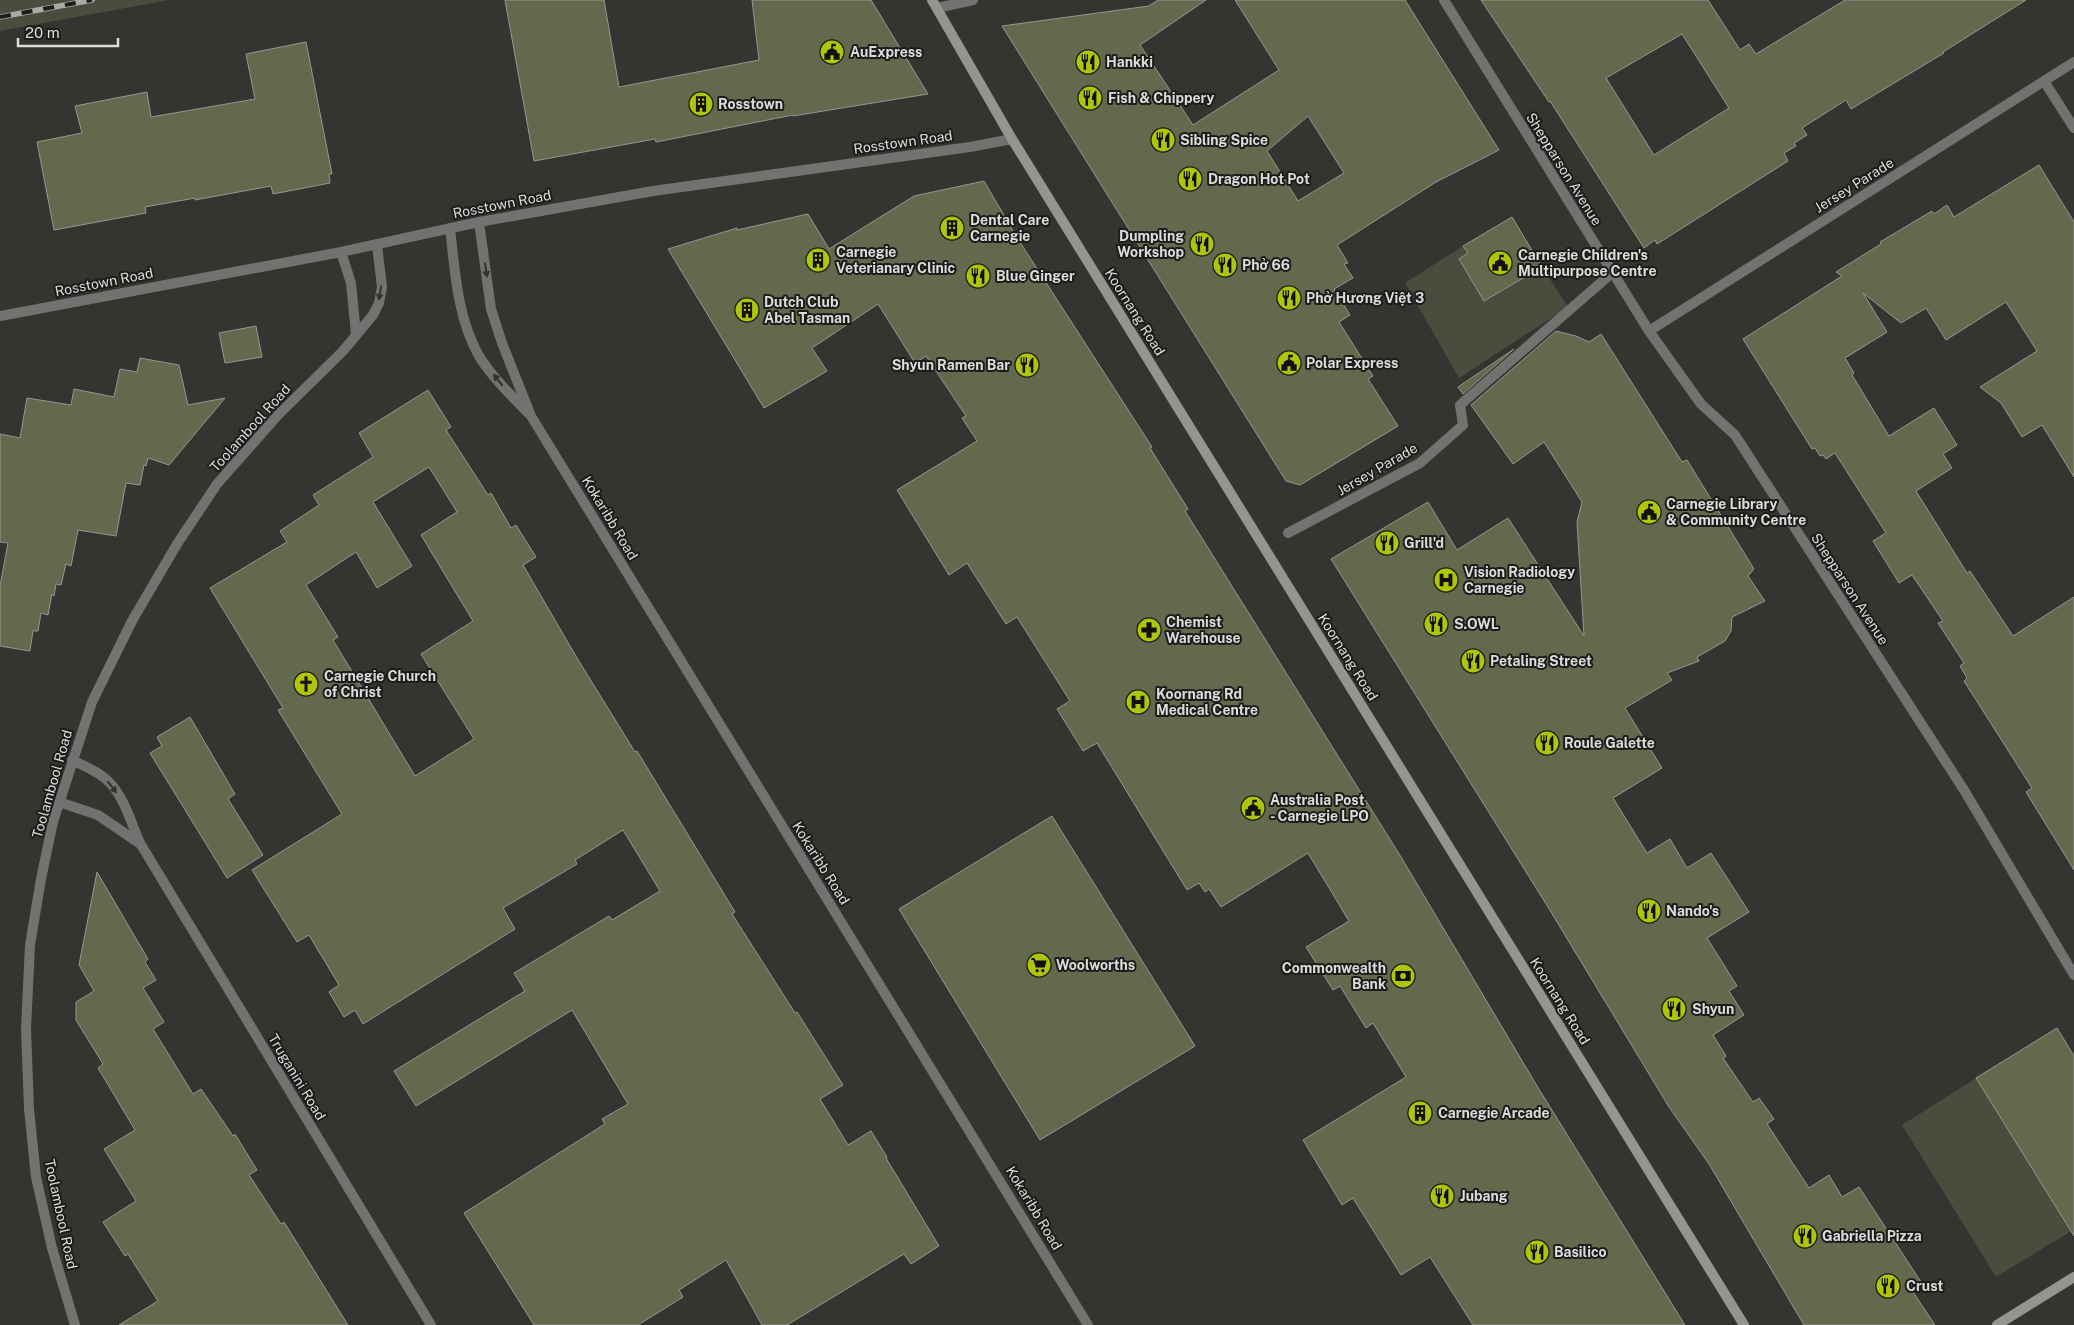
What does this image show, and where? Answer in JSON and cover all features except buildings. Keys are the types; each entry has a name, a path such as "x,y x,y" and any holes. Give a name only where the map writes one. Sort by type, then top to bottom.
{"street":[{"path":"935,4 973,0"},
{"name":"Shepparson Avenue","path":"1444,0 1649,331 1701,404 1735,435 1964,790 2074,975"},
{"name":"Koornang Road","path":"935,4 1012,139 1744,1325"},
{"name":"Jersey Parade","path":"1649,331 2074,62"},
{"path":"2044,81 2074,128"},
{"name":"Rosstown Road","path":"0,316 377,245 479,222 653,191 970,147 1012,139"},
{"name":"Kokaribb Road","path":"479,222 491,309 502,343 531,416 1088,1325"},
{"name":"Kokaribb Road","path":"450,228 460,307 468,332 480,356 501,386 531,416"},
{"name":"Toolambool Road","path":"75,1325 52,1248 36,1177 29,1109 26,1029 32,936 41,879 59,802 92,702 132,621 177,544 217,484 278,415 343,351 373,315 379,303 382,287 377,245"},
{"path":"341,252 350,283 355,311 356,334"},
{"name":"Jersey Parade","path":"1288,533 1420,463 1463,424 1460,405 1612,273"},
{"name":"Truganini Road","path":"72,760 109,782 122,800 140,843 431,1325"},
{"name":"Truganini Road","path":"59,802 98,815 140,843"},
{"path":"1996,1325 2074,1277"}],"green space":[{"path":"0,0 169,0 0,31"},
{"path":"1463,246 1468,253 1459,259 1484,301 1542,267 1568,307 1459,378 1405,283"},
{"path":"1976,1078 2071,1231 1996,1277 1902,1125"}],"railway":[{"path":"0,17 92,0"}],"place":[{"name":"AuExpress","path":"832,52"},
{"name":"Hankki","path":"1088,62"},
{"name":"Fish & Chippery","path":"1090,98"},
{"name":"Rosstown","path":"701,104"},
{"name":"Sibling Spice","path":"1163,140"},
{"name":"Dragon Hot Pot","path":"1190,179"},
{"name":"Dental Care Carnegie","path":"952,228"},
{"name":"Dumpling Workshop","path":"1202,244"},
{"name":"Carnegie Veterianary Clinic","path":"818,260"},
{"name":"Carnegie Children's Multipurpose Centre","path":"1500,263"},
{"name":"Phở 66","path":"1225,265"},
{"name":"Blue Ginger","path":"978,276"},
{"name":"Phở Hương Việt 3","path":"1289,298"},
{"name":"Dutch Club Abel Tasman","path":"747,310"},
{"name":"Polar Express","path":"1289,363"},
{"name":"Shyun Ramen Bar","path":"1027,365"},
{"name":"Carnegie Library & Community Centre","path":"1649,512"},
{"name":"Grill'd","path":"1387,543"},
{"name":"Vision Radiology Carnegie","path":"1446,580"},
{"name":"S.OWL","path":"1436,624"},
{"name":"Chemist Warehouse","path":"1149,630"},
{"name":"Petaling Street","path":"1473,661"},
{"name":"Carnegie Church of Christ","path":"306,684"},
{"name":"Koornang Rd Medical Centre","path":"1138,702"},
{"name":"Roule Galette","path":"1547,743"},
{"name":"Australia Post - Carnegie LPO","path":"1253,808"},
{"name":"Nando's","path":"1649,911"},
{"name":"Woolworths","path":"1039,965"},
{"name":"Commonwealth Bank","path":"1403,976"},
{"name":"Shyun","path":"1674,1009"},
{"name":"Carnegie Arcade","path":"1420,1113"},
{"name":"Jubang","path":"1442,1196"},
{"name":"Gabriella Pizza","path":"1805,1236"},
{"name":"Basilico","path":"1537,1252"},
{"name":"Crust","path":"1888,1286"}]}
